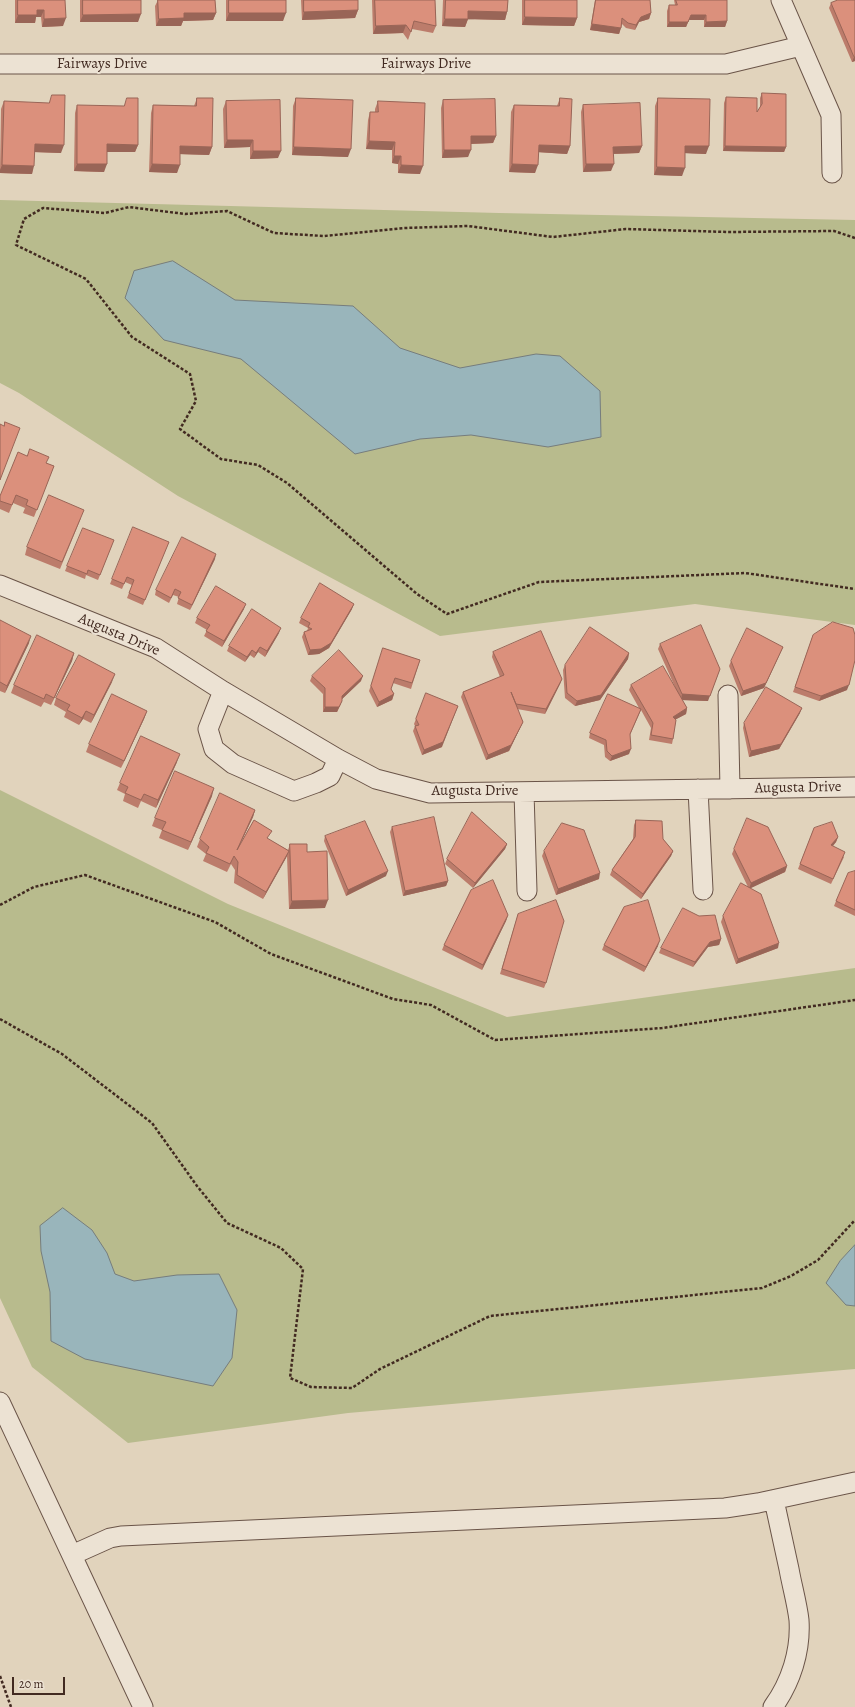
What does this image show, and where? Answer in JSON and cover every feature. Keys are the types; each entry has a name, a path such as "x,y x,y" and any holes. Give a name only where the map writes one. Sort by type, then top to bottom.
{"street":[{"path":"781,0 831,115 832,173"},
{"name":"Fairways Drive","path":"0,64 726,64 801,46"},
{"name":"Augusta Drive","path":"0,585 156,648 223,691 338,759 376,779 430,793 855,787"},
{"path":"223,691 208,729 214,749 232,764 294,791 330,776 338,759"},
{"path":"728,695 730,789"},
{"path":"698,789 703,890"},
{"path":"524,792 527,891"},
{"path":"0,1402 143,1707"},
{"path":"72,1555 110,1538 134,1535 725,1508 774,1500 855,1482"},
{"path":"773,1707 787,1685 792,1672 799,1635 799,1620 796,1602 774,1500"}],"path":[{"path":"855,238 834,231 728,232 626,229 553,237 468,226 404,228 324,236 274,233 227,211 186,214 129,207 105,213 43,208 24,219 16,245 86,279 132,337 190,374 196,401 180,428 221,459 258,465 287,483 417,594 447,614 540,582 745,572 855,589"},
{"path":"0,905 34,887 85,875 215,922 271,954 393,999 431,1005 495,1040 662,1028 855,1000"},
{"path":"0,1019 62,1054 152,1124 197,1186 227,1223 282,1248 303,1269 290,1378 311,1387 352,1388 386,1366 490,1316 762,1288 791,1276 818,1260 855,1220"},
{"path":"0,1676 11,1707"}],"green space":[{"path":"0,200 499,213 855,220 855,625 695,604 440,636 178,496 19,393 0,383"},
{"path":"0,790 228,904 507,1017 855,968 855,1369 348,1413 128,1443 32,1367 0,1298"}],"water":[{"path":"173,261 235,300 353,306 400,348 460,368 536,354 560,356 600,391 601,437 548,447 471,435 420,439 355,454 241,359 164,340 125,298 134,271"},
{"path":"63,1208 92,1230 107,1253 115,1274 134,1281 177,1275 219,1274 237,1310 232,1358 213,1386 85,1359 51,1341 50,1292 41,1251 40,1226"},
{"path":"855,1245 855,1306 846,1305 826,1283 840,1261"}],"building":[{"path":"18,0 65,0 66,18 44,19 44,10 37,10 37,15 18,15"},
{"path":"83,0 141,0 141,14 83,15"},
{"path":"158,0 215,0 216,13 184,13 184,18 159,19"},
{"path":"229,0 286,0 286,13 229,13"},
{"path":"304,0 358,0 358,10 304,12"},
{"path":"375,0 435,0 436,26 414,21 411,32 406,25 376,26"},
{"path":"446,0 508,0 507,12 468,11 468,19 445,19"},
{"path":"525,0 577,0 577,18 525,17"},
{"path":"596,0 650,0 651,13 641,17 636,25 628,23 622,18 621,28 592,24"},
{"path":"676,0 727,0 727,21 706,22 706,15 691,15 688,22 669,22 669,5 677,5"},
{"path":"838,0 855,0 855,57 831,3"},
{"path":"762,93 786,94 786,147 725,146 726,97 757,98 757,112 762,104"},
{"path":"52,95 65,95 64,145 35,144 34,166 2,165 4,101 49,103"},
{"path":"127,98 138,98 138,145 107,144 107,164 77,164 77,105 124,106"},
{"path":"197,98 213,98 212,147 180,146 180,165 152,164 153,105 196,106"},
{"path":"296,98 353,100 351,149 294,147"},
{"path":"560,98 572,99 570,146 539,145 538,165 512,164 514,105 559,106"},
{"path":"658,98 710,99 709,146 685,146 685,168 657,167"},
{"path":"495,99 496,136 471,136 471,150 444,150 443,100"},
{"path":"280,100 281,151 253,151 253,140 227,140 226,101"},
{"path":"378,101 425,103 423,166 401,165 401,156 394,156 395,142 369,141 370,112 378,112"},
{"path":"640,103 642,146 613,147 614,164 586,164 583,105"},
{"path":"5,422 20,428 0,480 0,424 4,426"},
{"path":"30,449 49,457 46,463 54,466 37,510 26,505 28,500 16,495 12,505 0,501 0,496 18,452 27,456"},
{"path":"49,495 84,510 62,562 27,547"},
{"path":"133,527 169,542 145,600 129,593 134,580 127,577 124,584 112,579"},
{"path":"83,528 114,540 100,575 88,570 87,574 67,566"},
{"path":"182,537 216,554 192,605 178,598 181,592 175,589 171,598 156,590"},
{"path":"320,583 354,604 331,643 321,649 310,650 304,632 312,629 308,627 310,623 301,618"},
{"path":"216,586 246,604 224,641 206,631 210,625 197,618"},
{"path":"252,609 281,628 267,651 260,647 256,653 252,650 247,657 229,646"},
{"path":"0,620 31,636 7,686 0,682"},
{"path":"833,622 853,628 855,635 855,660 849,685 821,696 795,687 813,635"},
{"path":"701,625 720,669 710,696 682,694 660,644"},
{"path":"590,627 629,653 601,695 577,701 567,693 565,665"},
{"path":"747,628 783,647 766,683 743,691 731,661"},
{"path":"541,631 562,679 546,709 516,704 511,692 523,722 511,745 488,755 463,692 504,675 493,652"},
{"path":"37,635 74,653 54,698 46,694 44,699 14,685"},
{"path":"383,648 420,660 412,683 395,678 391,689 394,694 379,702 371,686"},
{"path":"339,650 363,676 342,696 342,701 339,707 325,707 325,688 312,676"},
{"path":"79,655 115,674 94,715 86,711 82,718 67,710 70,705 56,698"},
{"path":"663,666 687,708 673,717 676,720 673,739 651,735 653,723 631,685"},
{"path":"766,687 802,708 781,744 751,751 744,723"},
{"path":"426,693 458,706 443,742 424,750 415,726 419,725 416,719"},
{"path":"112,694 147,711 124,761 89,744"},
{"path":"608,694 641,709 630,734 631,749 612,756 607,751 606,740 590,733"},
{"path":"141,736 180,754 158,800 144,794 141,800 125,793 128,787 120,783"},
{"path":"175,771 214,788 191,842 162,830 166,822 155,818"},
{"path":"220,793 255,810 237,850 254,820 272,831 267,838 289,851 266,892 237,875 238,862 234,856 230,864 206,853 209,847 200,839"},
{"path":"472,812 507,844 475,883 447,859"},
{"path":"434,817 448,881 405,891 392,827"},
{"path":"747,818 768,827 787,866 751,883 734,849"},
{"path":"636,820 662,821 663,839 673,851 643,894 612,870 635,837"},
{"path":"365,821 388,871 348,890 325,836"},
{"path":"832,822 838,837 831,845 845,852 833,879 800,864 814,828"},
{"path":"562,823 584,830 600,873 558,889 544,851"},
{"path":"290,844 307,844 307,852 327,851 328,900 292,901"},
{"path":"855,871 855,910 836,901 848,873"},
{"path":"493,880 508,915 483,965 444,945 471,890"},
{"path":"741,883 761,894 779,943 738,959 723,916"},
{"path":"556,900 564,921 546,983 502,969 518,914"},
{"path":"648,900 660,940 646,967 604,945 624,907"},
{"path":"683,908 699,916 715,915 721,939 710,942 695,962 661,948"}]}
